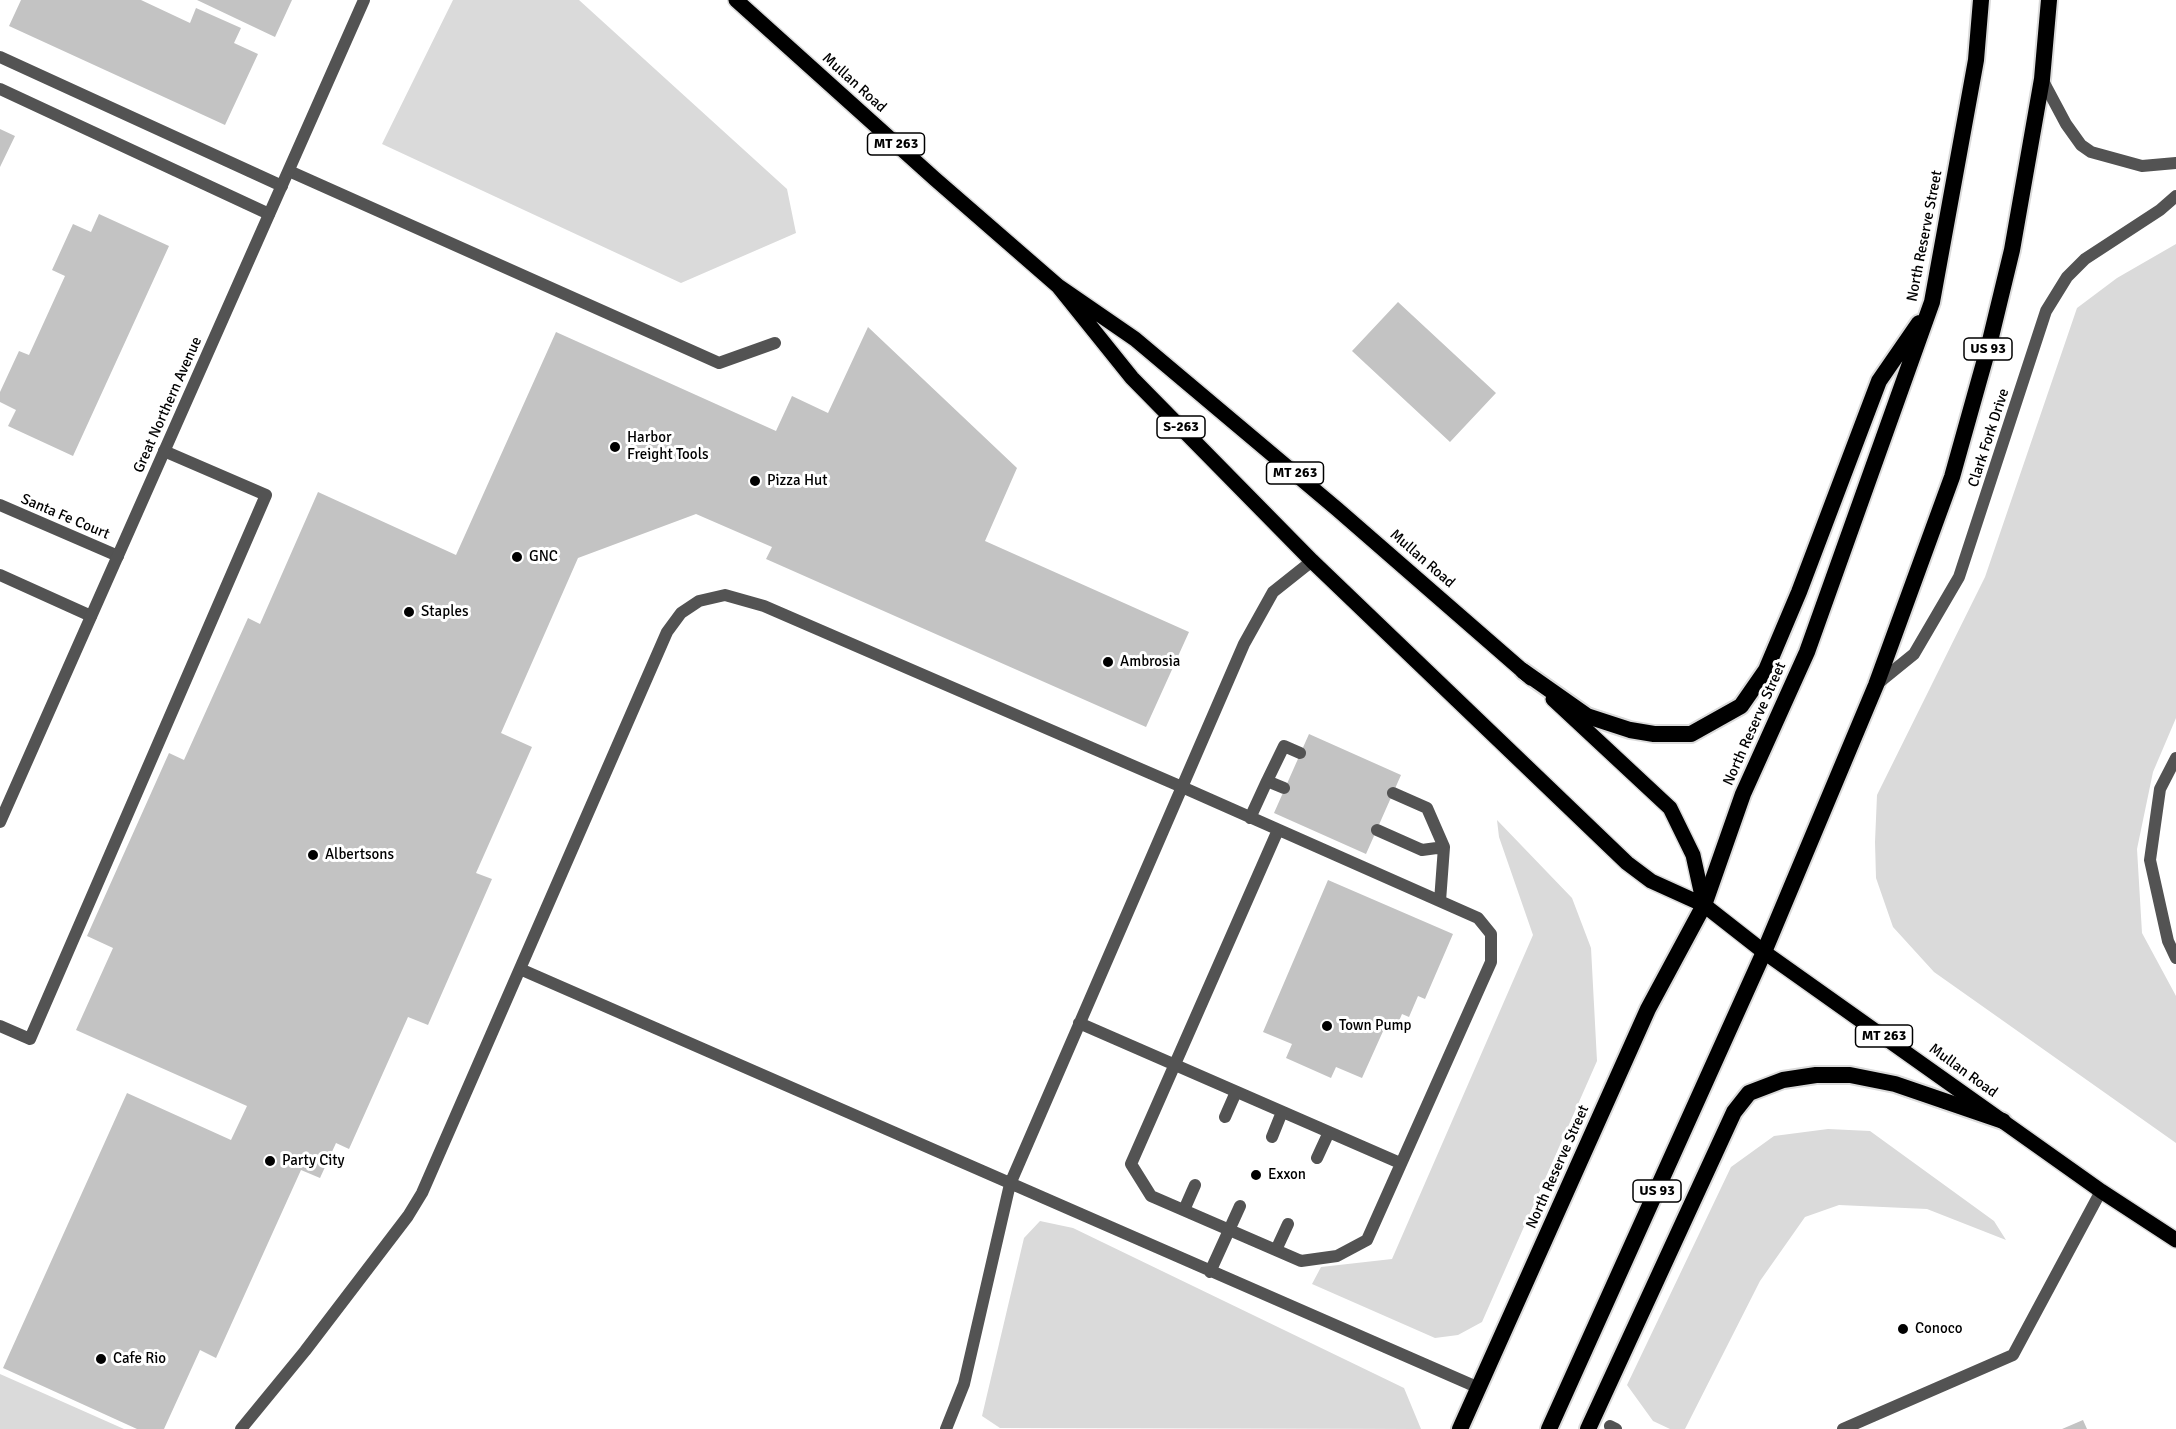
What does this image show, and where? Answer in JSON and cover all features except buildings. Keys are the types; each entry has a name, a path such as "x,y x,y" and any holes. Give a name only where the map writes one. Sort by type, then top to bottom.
{"highway":[{"name":"North Reserve Street","path":"1460,1429 1648,1009 1704,905 1743,794 1807,652 1932,302 1976,60 1981,0"},
{"name":"US 93","path":"1549,1429 1764,952 1876,685 1952,477 1986,356 2012,250 2042,79 2049,0"},
{"path":"1523,671 1587,716 1630,730 1654,734 1691,734 1741,706 1766,670 1799,592 1879,381 1932,302"},
{"path":"1588,1429 1734,1113 1749,1093 1783,1080 1816,1075 1850,1075 1895,1084 2003,1121"}],"main road":[{"name":"Mullan Road","path":"736,0 1058,286 1135,339 1337,509 1523,671 1670,808 1693,855 1704,905"},
{"name":"Mullan Road","path":"1058,286 1132,378 1312,561 1627,863 1651,881 1704,905 1764,952 2101,1191 2176,1240"}],"street":[{"name":"Great Northern Avenue","path":"0,822 364,0"},
{"path":"0,57 282,186"},
{"path":"2042,79 2066,124 2081,145 2091,152 2142,166 2176,163"},
{"path":"0,89 269,214"},
{"path":"289,171 719,363 776,343"},
{"name":"Clark Fork Drive","path":"1876,685 1914,654 1959,577 2046,311 2067,277 2085,259 2160,210 2176,196"},
{"path":"0,1026 30,1039 266,495 164,451"},
{"name":"Santa Fe Court","path":"0,505 118,556"},
{"path":"946,1429 964,1384 1011,1184 1254,624 1273,592 1312,561"},
{"path":"0,575 91,616"},
{"path":"241,1429 277,1388 417,1201 667,632 681,613 699,601 725,595 764,606 1182,787 1478,918 1491,934 1491,962 1367,1240 1337,1256 1301,1261 1151,1196 1131,1164 1173,1064 1278,830"},
{"path":"1250,818 1284,746 1300,753"},
{"path":"2176,758 2160,789 2150,860 2168,941 2176,958"},
{"path":"1267,781 1284,788"},
{"path":"1394,793 1427,808 1444,847 1440,901"},
{"path":"1377,830 1422,850 1444,847"},
{"path":"520,969 1479,1388"},
{"path":"1079,1023 1400,1163"},
{"path":"1225,1117 1236,1092"},
{"path":"1272,1137 1282,1112"},
{"path":"1317,1158 1329,1132"},
{"path":"1184,1210 1195,1185"},
{"path":"1843,1429 2013,1355 2101,1191"},
{"path":"1210,1272 1240,1206"},
{"path":"1275,1250 1288,1224"}],"shaded area":[{"path":"453,0 579,0 787,189 796,233 681,283 382,144"},
{"path":"2176,244 2176,718 2153,772 2137,849 2142,933 2176,996 2176,1143 1934,972 1893,927 1876,878 1875,842 1877,795 1985,577 2077,308 2117,278"},
{"path":"1497,820 1572,898 1591,948 1597,1061 1482,1322 1458,1335 1435,1338 1312,1284 1321,1267 1392,1259 1533,935 1499,837"},
{"path":"1828,1129 1870,1131 1994,1221 2006,1240 1927,1209 1839,1205 1805,1217 1760,1281 1685,1429 1670,1429 1653,1421 1627,1385 1731,1167 1774,1136"},
{"path":"1040,1221 1073,1228 1404,1388 1421,1429 1000,1428 982,1416 1024,1238"},
{"path":"0,1374 124,1429 0,1429"}],"place":[{"name":"Harbor Freight Tools","path":"615,447"},
{"name":"Pizza Hut","path":"755,481"},
{"name":"GNC","path":"517,557"},
{"name":"Staples","path":"409,612"},
{"name":"Ambrosia","path":"1108,662"},
{"name":"Albertsons","path":"313,855"},
{"name":"Town Pump","path":"1327,1026"},
{"name":"Party City","path":"270,1161"},
{"name":"Exxon","path":"1256,1175"},
{"name":"Conoco","path":"1903,1329"},
{"name":"Cafe Rio","path":"101,1359"}]}
